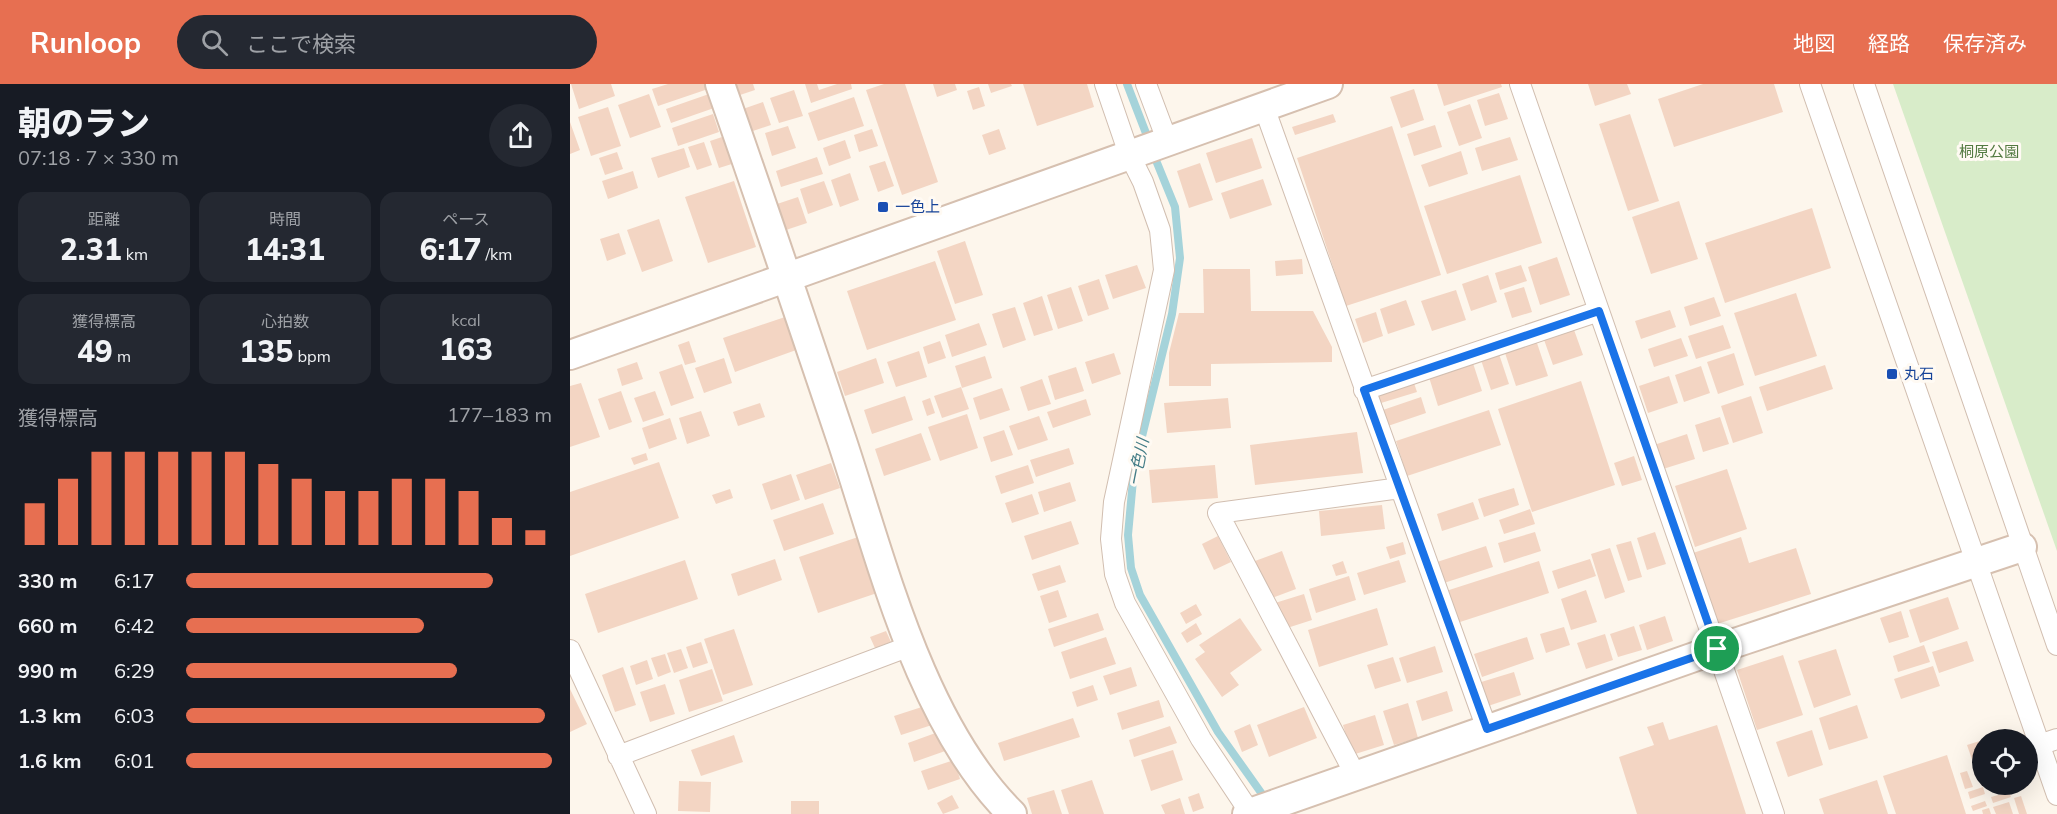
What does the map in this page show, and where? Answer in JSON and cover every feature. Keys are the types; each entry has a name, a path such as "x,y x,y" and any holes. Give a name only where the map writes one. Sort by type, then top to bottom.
{"street":[{"path":"720,84 788,277 910,646 956,742 1000,802 1012,814"},
{"path":"1104,84 1148,147"},
{"path":"1146,84 1148,147 1143,182 1160,230 1164,270 1114,501 1111,538 1115,574 1125,603 1202,739 1267,810 1487,729 2022,547"},
{"path":"570,355 1328,84"},
{"path":"1520,84 1774,814"},
{"path":"1810,84 1978,562 2048,742 2057,795"},
{"path":"1864,84 2057,645"},
{"path":"1264,107 1487,729"},
{"path":"1364,390 1599,311"},
{"path":"1356,776 1218,513 1400,488"},
{"path":"618,756 910,646"},
{"path":"570,650 646,814"}],"green space":[{"name":"桐原公園","path":"1893,84 2057,84 2057,551"}],"building":[{"path":"571,84 611,84 615,96 579,109"},
{"path":"668,84 709,84 711,88 658,106 652,89"},
{"path":"733,84 753,84 755,90 737,96"},
{"path":"805,84 817,84 819,90 837,84 851,84 852,89 811,103"},
{"path":"884,84 905,84 938,182 902,195 866,90"},
{"path":"933,84 955,84 957,90 937,97"},
{"path":"988,84 1011,84 1012,86 991,93"},
{"path":"1023,84 1087,84 1094,107 1037,126"},
{"path":"1437,84 1501,84 1502,87 1444,106"},
{"path":"1588,84 1627,84 1631,94 1595,106"},
{"path":"1703,84 1774,84 1783,112 1674,147 1658,99"},
{"path":"979,87 985,106 973,110 967,91"},
{"path":"1414,89 1424,120 1401,128 1390,97"},
{"path":"794,90 803,116 779,123 770,98"},
{"path":"1499,93 1508,119 1485,126 1477,100"},
{"path":"649,94 661,127 630,138 618,105"},
{"path":"709,94 714,108 671,123 666,109"},
{"path":"854,97 864,126 818,141 808,113"},
{"path":"763,102 771,125 747,133 740,110"},
{"path":"1470,104 1482,138 1459,146 1447,112"},
{"path":"608,107 621,146 591,156 578,117"},
{"path":"713,114 719,132 678,146 672,128"},
{"path":"1333,114 1336,122 1295,135 1292,127"},
{"path":"1630,114 1659,201 1628,211 1599,124"},
{"path":"570,122 580,150 570,154"},
{"path":"1435,125 1442,147 1414,156 1407,134"},
{"path":"788,126 796,148 772,156 765,133"},
{"path":"1392,126 1441,275 1346,306 1297,158"},
{"path":"872,129 878,146 859,152 854,135"},
{"path":"999,129 1006,149 989,155 982,135"},
{"path":"725,136 735,163 719,168 710,141"},
{"path":"1510,137 1518,160 1482,171 1475,148"},
{"path":"1252,138 1262,168 1216,183 1206,153"},
{"path":"845,140 851,158 829,166 823,148"},
{"path":"704,142 712,165 697,170 688,147"},
{"path":"684,148 690,167 658,178 651,158"},
{"path":"1461,151 1468,174 1429,187 1421,165"},
{"path":"617,152 623,169 605,175 599,158"},
{"path":"817,157 823,174 781,187 776,171"},
{"path":"885,161 894,186 878,192 869,166"},
{"path":"1200,163 1213,200 1189,208 1177,171"},
{"path":"633,171 638,188 608,199 602,181"},
{"path":"850,173 859,200 840,207 831,180"},
{"path":"1520,175 1542,243 1447,274 1424,206"},
{"path":"1263,179 1272,205 1230,219 1221,193"},
{"path":"734,181 756,247 708,263 685,197"},
{"path":"824,181 833,205 808,214 800,189"},
{"path":"798,197 807,223 786,230 777,204"},
{"path":"1679,201 1698,259 1651,274 1632,217"},
{"path":"1812,208 1831,268 1725,303 1705,243"},
{"path":"659,219 673,261 642,272 627,230"},
{"path":"619,233 626,254 607,261 600,239"},
{"path":"965,241 983,295 955,304 937,251"},
{"path":"1557,257 1570,295 1540,305 1528,267"},
{"path":"1302,259 1303,274 1276,276 1275,261"},
{"path":"935,261 956,320 867,350 847,291"},
{"path":"1137,265 1146,288 1113,299 1105,275"},
{"path":"1521,265 1527,281 1500,290 1495,273"},
{"path":"1203,269 1250,269 1251,311 1313,311 1332,347 1332,362 1211,364 1211,386 1169,386 1169,353 1179,313 1204,313"},
{"path":"1488,275 1497,302 1471,311 1462,284"},
{"path":"1099,279 1109,309 1088,316 1078,286"},
{"path":"1071,287 1083,321 1058,329 1047,295"},
{"path":"1524,287 1532,312 1512,318 1504,293"},
{"path":"1456,290 1466,320 1432,331 1421,301"},
{"path":"1796,293 1817,356 1755,376 1734,313"},
{"path":"1042,296 1053,330 1034,336 1023,303"},
{"path":"1714,297 1721,316 1690,326 1684,307"},
{"path":"1406,300 1415,325 1388,334 1380,309"},
{"path":"1015,307 1026,340 1003,348 992,314"},
{"path":"1670,310 1676,327 1641,339 1635,321"},
{"path":"1376,312 1383,336 1363,343 1355,319"},
{"path":"788,316 799,349 735,372 723,338"},
{"path":"979,323 987,345 952,357 945,335"},
{"path":"1723,325 1731,348 1696,359 1688,336"},
{"path":"1573,327 1583,355 1553,365 1543,337"},
{"path":"1681,338 1688,356 1654,367 1648,349"},
{"path":"1536,340 1548,376 1516,386 1504,350"},
{"path":"689,341 696,362 685,365 678,345"},
{"path":"940,341 946,358 928,364 923,347"},
{"path":"919,351 927,377 896,387 887,362"},
{"path":"1498,351 1509,384 1491,390 1480,357"},
{"path":"1114,353 1121,374 1092,384 1085,362"},
{"path":"1734,353 1744,385 1718,394 1707,362"},
{"path":"985,356 992,378 962,388 955,366"},
{"path":"724,358 732,383 704,393 695,368"},
{"path":"876,358 884,383 845,396 837,372"},
{"path":"1472,360 1482,391 1438,406 1428,374"},
{"path":"637,362 643,379 622,386 617,369"},
{"path":"682,364 694,398 671,406 659,372"},
{"path":"1825,365 1833,389 1767,411 1759,387"},
{"path":"1701,366 1710,393 1684,402 1675,375"},
{"path":"1076,367 1084,391 1055,400 1048,376"},
{"path":"1669,376 1678,403 1648,413 1639,386"},
{"path":"1412,377 1417,392 1381,403 1376,389"},
{"path":"1042,379 1051,404 1028,411 1020,387"},
{"path":"1581,381 1615,485 1532,512 1498,409"},
{"path":"581,383 600,437 570,447 570,386"},
{"path":"961,387 969,409 942,418 934,396"},
{"path":"1002,388 1010,410 980,420 973,398"},
{"path":"621,391 632,422 609,430 598,399"},
{"path":"655,391 664,415 643,422 634,398"},
{"path":"905,396 913,420 872,434 864,410"},
{"path":"1751,396 1763,433 1733,443 1721,406"},
{"path":"1421,397 1426,413 1385,427 1380,411"},
{"path":"930,398 935,413 927,416 922,401"},
{"path":"1228,398 1231,428 1167,433 1164,403"},
{"path":"1086,399 1091,415 1053,428 1047,412"},
{"path":"760,403 765,417 738,426 733,412"},
{"path":"1489,410 1501,445 1407,476 1396,441"},
{"path":"701,411 710,436 687,444 679,418"},
{"path":"967,414 978,448 940,461 928,427"},
{"path":"1039,416 1048,440 1018,450 1009,426"},
{"path":"1720,417 1729,444 1703,452 1695,425"},
{"path":"670,418 677,439 649,449 642,428"},
{"path":"1004,430 1013,455 991,462 983,437"},
{"path":"1357,432 1363,473 1255,485 1250,445"},
{"path":"921,433 931,460 884,476 875,449"},
{"path":"1687,434 1695,459 1663,469 1654,445"},
{"path":"1069,448 1074,464 1036,477 1030,460"},
{"path":"646,453 648,460 634,465 631,458"},
{"path":"1634,456 1642,480 1622,486 1614,463"},
{"path":"659,462 679,518 570,556 570,492"},
{"path":"831,463 840,488 805,500 796,475"},
{"path":"1028,465 1034,483 1001,494 995,476"},
{"path":"1215,465 1218,498 1152,503 1149,470"},
{"path":"1727,469 1747,529 1695,547 1675,486"},
{"path":"791,474 800,500 771,510 762,484"},
{"path":"1070,482 1076,501 1044,512 1038,492"},
{"path":"1514,488 1519,505 1484,517 1478,499"},
{"path":"730,489 733,498 716,504 712,495"},
{"path":"1032,494 1039,514 1012,523 1005,503"},
{"path":"1473,502 1479,519 1442,531 1437,514"},
{"path":"823,503 834,534 784,551 773,520"},
{"path":"1382,505 1385,529 1321,536 1319,511"},
{"path":"1530,509 1535,524 1504,534 1499,520"},
{"path":"1071,521 1079,544 1032,560 1024,536"},
{"path":"1535,532 1541,551 1504,563 1498,543"},
{"path":"1655,532 1666,564 1647,570 1637,538"},
{"path":"861,536 880,592 818,613 799,557"},
{"path":"1218,536 1231,562 1214,570 1202,544"},
{"path":"1741,537 1749,563 1796,548 1811,594 1717,624 1693,553"},
{"path":"1631,541 1642,577 1628,581 1616,545"},
{"path":"1403,542 1406,554 1390,559 1386,547"},
{"path":"1486,546 1493,567 1444,583 1437,562"},
{"path":"1610,548 1625,592 1605,599 1591,554"},
{"path":"1282,551 1296,589 1269,599 1255,561"},
{"path":"775,559 782,580 738,596 731,574"},
{"path":"1590,559 1596,576 1558,589 1552,571"},
{"path":"685,560 698,599 598,633 585,594"},
{"path":"1399,560 1406,582 1364,595 1357,573"},
{"path":"1343,561 1347,573 1336,576 1332,565"},
{"path":"1539,561 1549,593 1457,623 1446,591"},
{"path":"1060,565 1066,582 1038,591 1032,574"},
{"path":"1349,576 1356,600 1316,613 1309,589"},
{"path":"1058,590 1067,617 1049,623 1040,596"},
{"path":"1586,590 1597,622 1571,630 1561,599"},
{"path":"1304,594 1312,620 1284,629 1275,603"},
{"path":"1948,597 1959,629 1920,643 1909,610"},
{"path":"1196,604 1202,615 1186,624 1180,613"},
{"path":"1377,608 1388,645 1319,667 1308,630"},
{"path":"1901,611 1909,637 1889,643 1880,618"},
{"path":"1098,613 1104,630 1054,647 1048,629"},
{"path":"1665,616 1673,641 1647,650 1639,625"},
{"path":"1240,618 1262,650 1230,673 1239,685 1222,697 1195,659 1205,652 1199,645"},
{"path":"1196,623 1202,634 1187,643 1181,633"},
{"path":"1634,626 1642,650 1618,657 1610,634"},
{"path":"1564,627 1570,645 1546,653 1540,634"},
{"path":"734,629 753,685 723,695 704,639"},
{"path":"886,631 891,642 875,648 870,637"},
{"path":"1605,634 1613,660 1586,669 1577,643"},
{"path":"1106,637 1116,664 1070,679 1061,652"},
{"path":"1527,637 1534,659 1482,677 1474,654"},
{"path":"1967,641 1974,661 1939,673 1932,652"},
{"path":"701,642 708,663 693,668 686,647"},
{"path":"1924,645 1930,662 1898,672 1893,656"},
{"path":"1435,646 1443,672 1407,683 1399,658"},
{"path":"681,649 688,668 674,673 667,653"},
{"path":"1836,649 1851,695 1814,708 1798,661"},
{"path":"665,654 671,672 658,677 651,658"},
{"path":"1783,655 1803,715 1757,730 1737,670"},
{"path":"1393,657 1401,681 1375,689 1367,665"},
{"path":"647,660 653,679 636,685 630,666"},
{"path":"1933,666 1940,686 1901,699 1894,679"},
{"path":"623,667 636,705 615,712 602,675"},
{"path":"1131,667 1137,686 1110,695 1103,676"},
{"path":"712,669 723,701 689,712 679,680"},
{"path":"1514,672 1521,695 1485,707 1478,683"},
{"path":"665,684 675,714 650,722 640,692"},
{"path":"1093,685 1098,700 1077,707 1072,692"},
{"path":"570,689 587,724 570,732"},
{"path":"1447,691 1453,711 1422,721 1416,701"},
{"path":"1159,700 1164,717 1122,730 1117,713"},
{"path":"1408,703 1418,738 1394,745 1383,711"},
{"path":"928,705 935,724 901,735 894,716"},
{"path":"1857,705 1868,738 1829,750 1819,718"},
{"path":"1304,707 1317,738 1269,757 1257,725"},
{"path":"1375,715 1384,745 1352,755 1343,725"},
{"path":"1073,718 1080,737 1004,761 998,743"},
{"path":"1663,722 1669,740 1717,725 1746,814 1637,814 1619,757 1654,745 1647,727"},
{"path":"1250,724 1258,745 1242,752 1234,731"},
{"path":"1170,726 1177,743 1134,757 1129,740"},
{"path":"1812,730 1823,765 1788,777 1776,742"},
{"path":"941,731 948,750 914,762 908,743"},
{"path":"734,735 743,762 701,776 691,750"},
{"path":"1972,743 1972,760 1967,745"},
{"path":"1173,750 1183,780 1151,791 1141,760"},
{"path":"1947,755 1966,814 1896,814 1883,776"},
{"path":"954,760 960,779 928,790 921,771"},
{"path":"1967,771 1972,787 1965,789 1960,773"},
{"path":"1092,780 1104,814 1069,814 1061,790"},
{"path":"1877,780 1888,814 1824,814 1819,799"},
{"path":"679,781 711,782 710,812 678,811"},
{"path":"1054,790 1062,814 1032,814 1027,798"},
{"path":"1972,791 1972,795 1982,795 1970,799 1968,792"},
{"path":"1199,793 1204,808 1193,812 1188,797"},
{"path":"952,795 959,808 943,814 937,803"},
{"path":"2010,795 2011,797 1993,803 1991,797"},
{"path":"2021,796 2027,814 2019,814 2014,798"},
{"path":"1180,798 1185,814 1165,814 1161,805"},
{"path":"791,801 819,801 819,814 791,814"},
{"path":"1985,801 1987,806 1973,811 1971,806"},
{"path":"2009,802 2013,814 1996,814 1993,807"},
{"path":"1989,808 1991,814 1983,814 1982,810"}],"waterway":[{"name":"一色川","path":"1127,84 1149,141"},
{"name":"一色川","path":"1153,153 1175,207 1180,258 1172,314 1134,469 1128,535 1131,568 1140,595 1218,732 1267,801"}],"place":[{"name":"一色上","path":"883,207"},
{"name":"丸石","path":"1892,374"}],"route":[{"path":"1599,311 1717,649 1487,729 1364,390 1599,311"}]}
